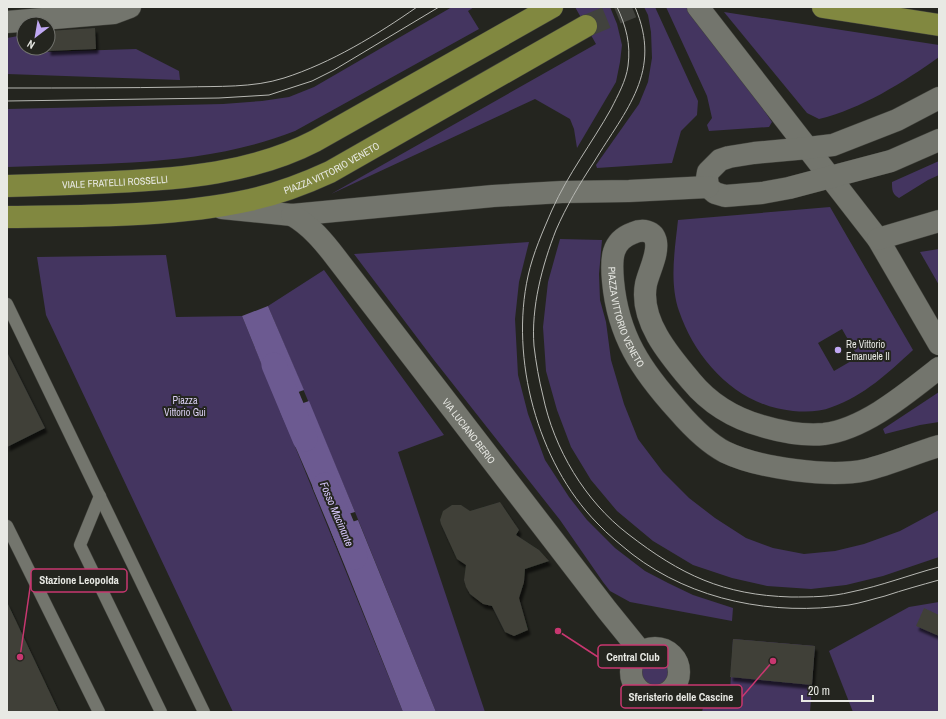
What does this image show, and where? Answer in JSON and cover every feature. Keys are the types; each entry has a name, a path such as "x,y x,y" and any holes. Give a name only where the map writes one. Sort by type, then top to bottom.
{"main road":[{"name":"VIALE FRATELLI ROSSELLI","path":"7,186 187,177 257,164 304,147 552,7"},
{"path":"823,7 939,25"},
{"name":"PIAZZA VITTORIO VENETO","path":"215,207 251,200 285,190 307,183 330,172 586,26"},
{"path":"7,218 157,213 215,207"}],"street":[{"path":"7,22 114,12 130,7"},
{"path":"698,7 878,239 939,344"},
{"path":"939,98 898,120 833,144 747,154 720,160 708,172 708,187 715,193 725,196 762,193 789,188 892,161 939,140"},
{"path":"215,207 292,215 493,196 708,187"},
{"name":"VIA LUCIANO BERIO","path":"292,215 304,222 314,231 337,259 641,652"},
{"path":"878,239 939,221"},
{"name":"PIAZZA VITTORIO VENETO","path":"939,368 895,401 867,419 838,431 824,434 795,434 753,424 728,413 705,397 667,352 657,334 651,321 645,298 646,286 656,245 654,237 647,230 641,230 623,238 619,241 615,248 612,269 614,291 624,332 633,351 648,375 683,416 697,431 724,451 745,459 796,470 843,472 882,466 939,446"},
{"path":"657,648 672,654 679,667 677,682 668,692 661,704 653,696 645,694 638,689 633,682 631,674 635,658 641,652 649,649 657,648"}],"lane":[{"path":"7,304 204,712"},
{"path":"100,496 80,545 161,712"},
{"path":"7,526 99,712"}],"green space":[{"path":"452,7 474,7 468,11 479,29 295,131 260,143 189,157 153,161 7,167 7,109 223,104 289,97 314,87"},
{"path":"575,7 610,7 617,24 622,45 616,82 577,148 574,129 570,119 535,99 331,194 596,44"},
{"path":"644,7 655,7 698,101 697,115 681,131 672,163 597,168 596,165 639,104 648,82 652,58 651,32 648,15"},
{"path":"666,7 691,7 772,122 769,127 709,131 707,125 712,118 707,96"},
{"path":"724,12 939,45 939,57 882,94 851,109 819,119 807,113"},
{"path":"16,36 16,56 56,56 56,52 136,49 179,71 180,80 7,74 7,38"},
{"path":"939,161 939,175 899,198 892,190 892,182"},
{"path":"830,207 913,350 876,383 855,397 827,409 803,412 793,411 773,407 754,400 737,390 722,378 708,363 696,347 679,311 673,277 678,220","holes":["842,329 858,357 834,371 818,343"]},
{"path":"560,239 602,240 599,274 600,300 606,322 611,360 624,404 638,439 663,472 689,498 715,518 746,538 773,548 804,554 835,551 864,544 900,531 939,510 939,557 883,576 846,585 811,589 767,586 732,578 693,565 653,541 617,511 591,480 571,447 557,410 546,371 543,327 548,282"},
{"path":"529,242 519,282 515,319 518,375 528,414 545,460 569,497 587,520 615,548 645,571 668,583 693,595 733,608 732,621 630,602 610,591 560,520 434,360 354,254"},
{"path":"939,249 939,285 920,252"},
{"name":"Piazza Vittorio Gui","path":"166,255 176,317 242,316 403,712 233,712 46,315 37,257"},
{"path":"324,270 444,435 398,452 485,712 436,712 355,512 268,306"},
{"path":"939,392 939,422 885,434 883,429"},
{"path":"939,602 939,712 853,712 829,651 909,607"},
{"path":"733,639 815,646 810,712 702,712 709,700 721,694 730,693"},
{"path":"659,652 666,655 672,661 675,672 674,680 666,689 659,692 651,692 644,689 636,680 635,668 638,661 647,653"}],"water":[{"path":"268,306 304,390 276,400 242,316"},
{"path":"309,401 355,512 327,520 280,411"},
{"path":"358,520 436,712 403,712 330,529"}],"building":[{"path":"95,28 96,49 56,51 56,30"},
{"path":"7,352 45,428 7,447"},
{"path":"500,502 519,530 516,535 539,550 549,561 525,569 524,582 519,598 528,630 514,636 505,632 492,606 483,604 470,594 464,580 466,565 457,559 440,520 443,511 452,505 461,505 470,511"},
{"path":"7,602 59,712 7,712"},
{"path":"924,608 939,615 939,636 916,626"},
{"path":"733,639 815,646 812,685 730,677"}],"waterway":[{"name":"Fosso Macinante","path":"274,365 305,439"},
{"name":"Fosso Macinante","path":"325,485 355,557"}],"tunnel":[{"path":"586,26 632,7"}],"tram line":[{"path":"7,88 223,86 248,85 272,81 319,65 370,38 417,7"},
{"path":"7,101 219,98 269,95 312,81 334,70 439,7"},
{"path":"617,7 625,28 629,50 628,66 625,77 604,122 565,184 552,210 538,242 530,267 523,308 523,341 526,374 533,407 544,440 558,470 576,498 605,532 632,554 656,570 681,583 708,594 763,606 821,608 858,603 939,580"},
{"path":"635,7 643,30 645,51 643,71 637,89 618,125 578,187 560,221 546,258 536,302 534,316 534,346 538,371 548,416 563,454 585,490 612,521 666,561 704,580 724,587 744,592 767,595 791,597 828,596 873,587 939,567"}],"place":[{"name":"Re Vittorio Emanuele II","path":"838,350"},
{"name":"Central Club","path":"558,631"},
{"name":"Stazione Leopolda","path":"20,657"},
{"name":"Sferisterio delle Cascine","path":"773,661"}]}
